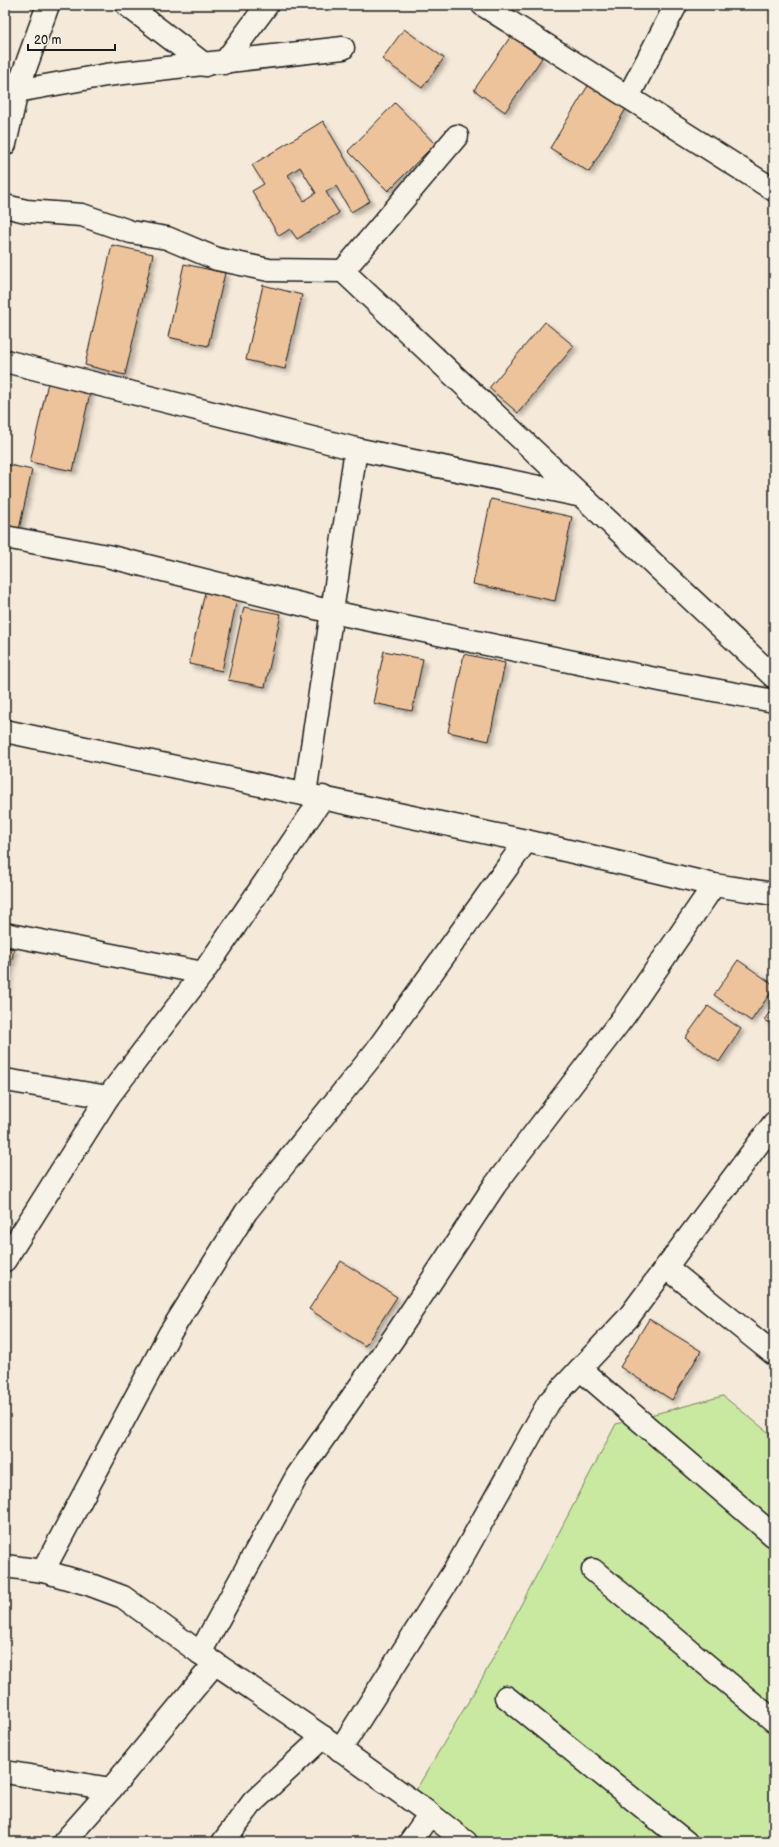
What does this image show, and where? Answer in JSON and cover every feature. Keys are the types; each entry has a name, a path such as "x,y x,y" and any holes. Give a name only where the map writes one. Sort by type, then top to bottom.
{"street":[{"path":"5,144 11,86 48,5"},
{"path":"127,5 215,64"},
{"path":"215,64 267,5"},
{"path":"483,5 774,190"},
{"path":"628,97 676,5"},
{"path":"11,86 215,64 343,48"},
{"path":"343,271 457,136"},
{"path":"5,206 26,211 82,215 131,232 167,238 217,259 269,270 343,271 774,677"},
{"path":"5,360 356,449 582,496"},
{"path":"5,1260 108,1097 203,973 314,796 332,612 356,449"},
{"path":"5,537 107,556 332,612 665,681 774,701"},
{"path":"5,731 526,841 714,885 774,894"},
{"path":"43,1571 170,1333 246,1212 376,1051 526,841"},
{"path":"64,1842 112,1789 207,1658 297,1476 395,1336 495,1185 626,1015 714,885"},
{"path":"5,934 203,973"},
{"path":"5,1080 108,1097"},
{"path":"340,1750 456,1568 549,1402 628,1318 774,1123"},
{"path":"666,1267 774,1354"},
{"path":"580,1369 774,1536"},
{"path":"5,1566 43,1571 88,1584 123,1597 207,1658 430,1814 466,1842"},
{"path":"593,1570 774,1721"},
{"path":"506,1697 686,1842"},
{"path":"223,1842 253,1802 322,1737"},
{"path":"5,1772 112,1789"},
{"path":"410,1842 430,1814"}],"green space":[{"path":"723,1396 774,1437 774,1842 467,1842 410,1800 483,1677 616,1424"}],"building":[{"path":"404,29 444,58 422,88 382,59"},
{"path":"511,36 542,58 505,112 474,90"},
{"path":"589,84 627,107 589,172 550,148"},
{"path":"395,103 435,144 388,191 348,151"},
{"path":"323,121 370,201 351,212 336,186 326,192 339,213 297,239 290,229 279,236 252,191 264,184 252,165","holes":["300,167 316,193 304,201 288,175"]},
{"path":"112,245 153,254 125,375 85,365"},
{"path":"184,264 225,273 208,346 168,337"},
{"path":"263,285 302,295 285,369 246,360"},
{"path":"545,322 574,346 518,413 489,388"},
{"path":"49,378 91,388 73,471 30,462"},
{"path":"5,464 32,470 18,534 5,531"},
{"path":"491,499 572,517 555,601 473,584"},
{"path":"205,592 237,599 222,671 189,664"},
{"path":"244,607 281,614 265,687 228,680"},
{"path":"384,651 423,659 412,711 373,703"},
{"path":"464,654 505,663 489,741 448,732"},
{"path":"5,947 14,949 5,994"},
{"path":"738,960 774,985 774,988 751,1021 714,995"},
{"path":"708,1006 741,1029 719,1062 685,1038"},
{"path":"774,1006 774,1026 764,1020"},
{"path":"341,1261 397,1297 365,1346 309,1309"},
{"path":"649,1319 701,1351 672,1400 620,1367"}]}
